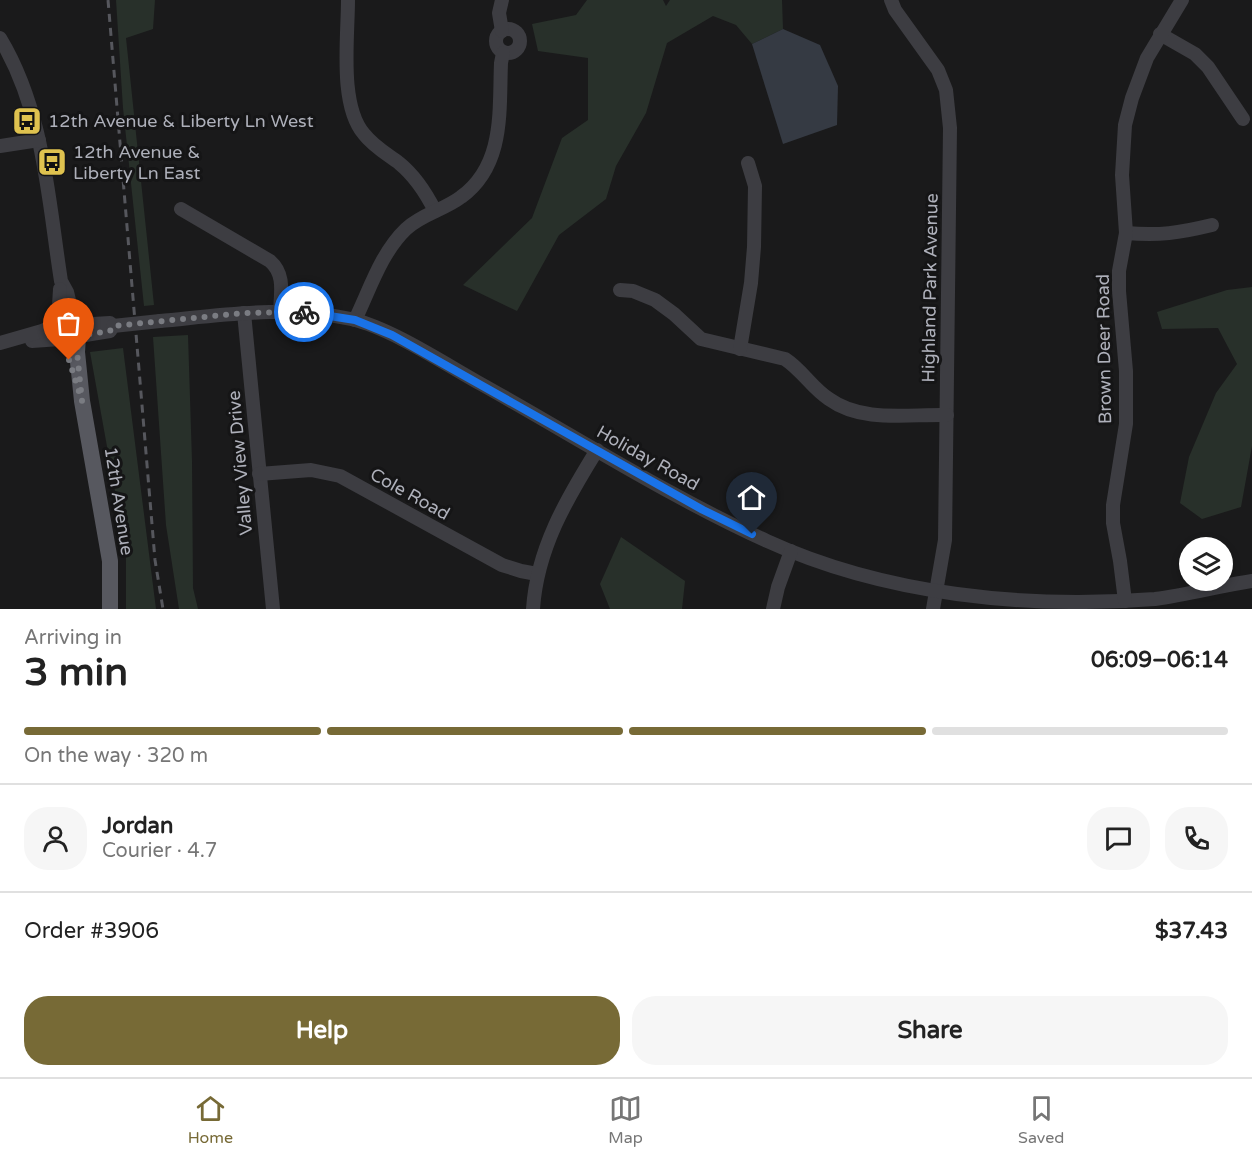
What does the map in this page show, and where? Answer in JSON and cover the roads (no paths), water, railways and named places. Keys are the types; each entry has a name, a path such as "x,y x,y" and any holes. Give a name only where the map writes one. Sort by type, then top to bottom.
{"main road":[{"name":"12th Avenue","path":"68,329 109,552 110,609"}],"street":[{"path":"348,0 348,89 351,111 363,134 374,145 401,164 414,178 435,210"},
{"path":"502,0 499,13 502,31"},
{"name":"Highland Park Avenue","path":"891,0 895,10 938,70 946,90 950,128 945,540 933,609"},
{"name":"Brown Deer Road","path":"1125,601 1113,523 1113,505 1126,424 1126,371 1119,291 1119,271 1125,233 1122,175 1125,126 1139,77 1160,34 1182,0"},
{"path":"508,29 516,32 520,42 514,52 503,53 498,50 495,42 502,31 508,29"},
{"path":"1160,34 1195,54 1202,61 1220,83 1243,119"},
{"name":"12th Avenue","path":"0,38 16,68 28,98 39,140 61,280 67,292 68,329"},
{"path":"355,320 387,252 396,239 418,219 455,201 474,186 492,158 499,130 503,53"},
{"path":"0,146 39,140"},
{"path":"740,349 751,283 754,248 755,186 748,164"},
{"path":"181,209 277,267 281,284 280,311"},
{"path":"1125,233 1175,234 1212,225"},
{"path":"620,290 633,291 655,300 701,339 784,359 797,367 819,392 832,401 858,412 874,415 947,416"},
{"name":"Holiday Road","path":"5,342 93,324 110,323 113,326 280,311 319,313 355,320 417,348 703,510 791,551 861,575 936,592 1041,606 1155,598 1252,581"},
{"name":"Valley View Drive","path":"244,313 273,609"},
{"path":"533,609 537,574 548,538 597,450"},
{"name":"Cole Road","path":"259,474 311,470 340,476 502,565 537,574"},
{"path":"773,609 791,551"}],"railway":[{"path":"108,0 155,560 163,609"}],"place":[{"name":"12th Avenue & Liberty Ln West","path":"27,121"},
{"name":"12th Avenue & Liberty Ln East","path":"52,162"}]}
